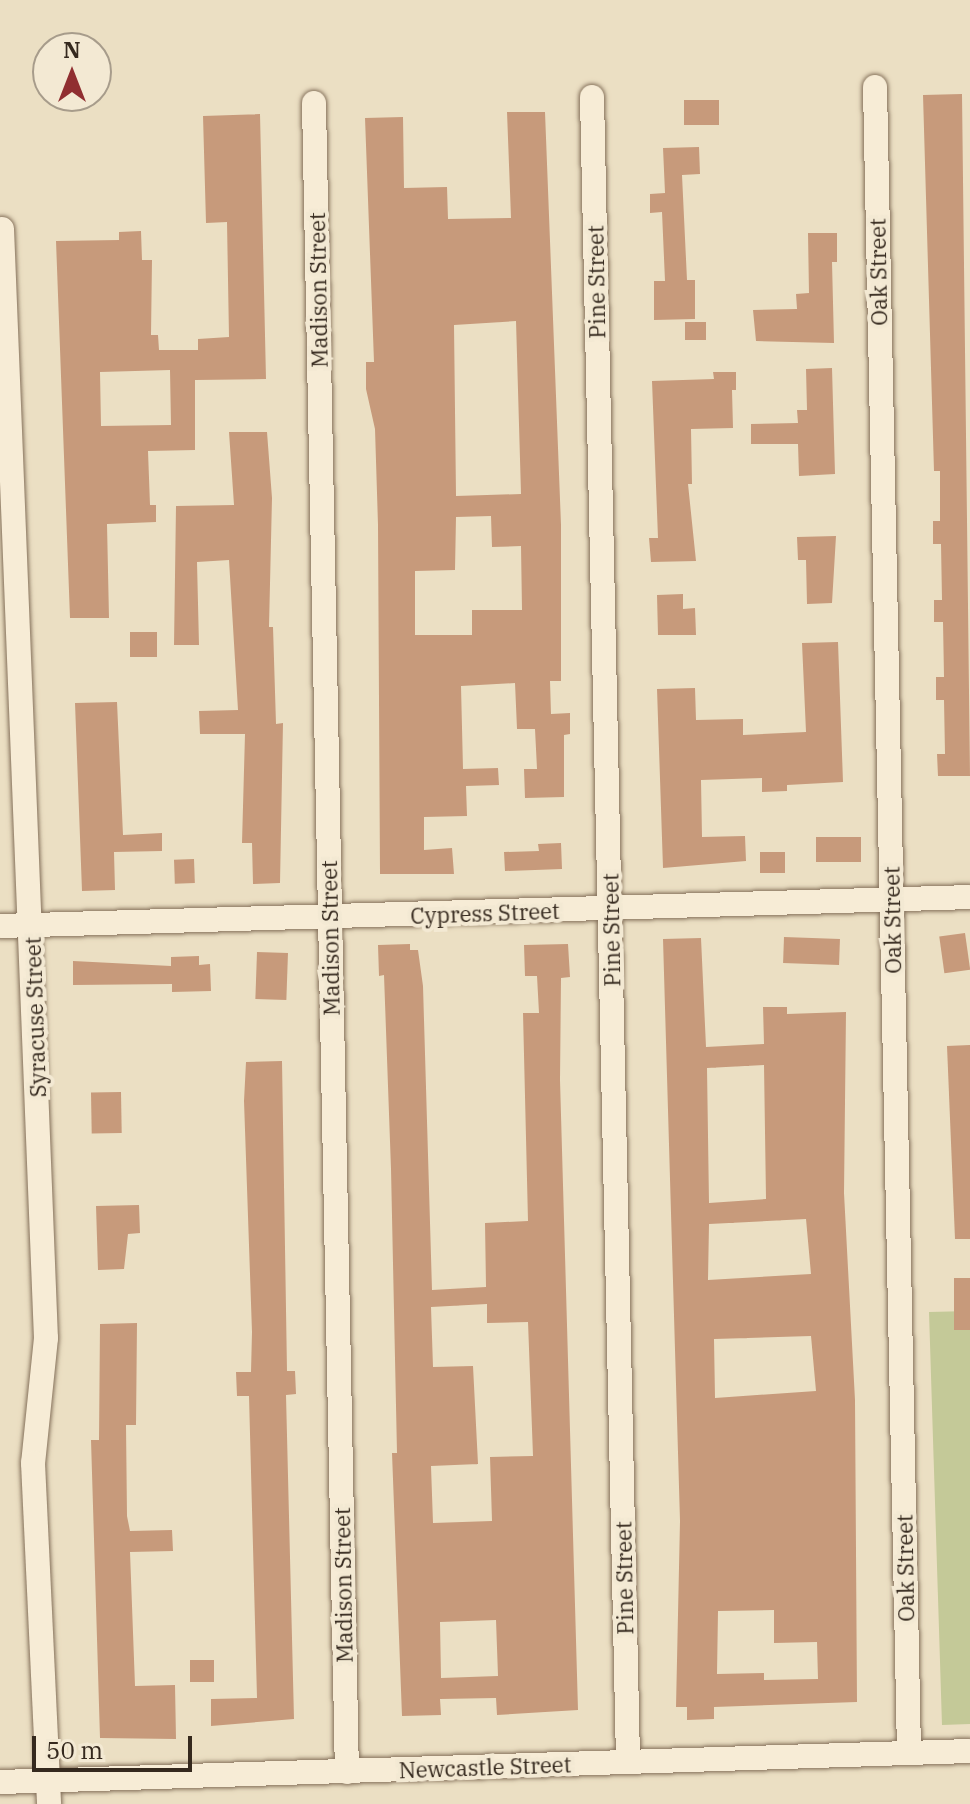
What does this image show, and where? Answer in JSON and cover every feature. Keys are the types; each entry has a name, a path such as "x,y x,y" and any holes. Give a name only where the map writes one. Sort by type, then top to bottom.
{"street":[{"name":"Oak Street","path":"875,87 909,1753"},
{"name":"Pine Street","path":"592,97 628,1762"},
{"name":"Madison Street","path":"314,103 347,1772"},
{"name":"Syracuse Street","path":"2,229 46,1338 33,1463 49,1792"},
{"name":"Cypress Street","path":"0,926 970,897"},
{"name":"Newcastle Street","path":"0,1782 49,1792 347,1772 970,1751"}],"green space":[{"path":"970,1311 970,1724 942,1725 929,1312"}],"building":[{"path":"962,94 970,776 938,776 937,754 945,754 944,700 936,700 936,677 944,677 943,622 934,622 934,600 942,600 941,544 933,544 933,521 940,521 940,471 934,471 923,95"},
{"path":"684,100 719,100 719,125 684,125"},
{"path":"507,112 545,112 561,525 561,681 550,681 551,714 570,713 570,734 564,735 564,797 525,798 524,769 537,769 535,729 517,729 515,683 461,686 463,769 498,768 499,785 466,786 467,816 424,817 424,850 452,848 454,874 380,874 378,525 375,429 366,389 366,362 374,362 365,118 403,117 404,188 447,187 448,219 511,218","holes":["516,321 521,494 456,496 454,325","491,516 492,547 521,546 522,610 472,610 472,635 415,635 415,571 455,570 456,517"]},
{"path":"260,114 266,379 195,380 195,450 148,451 150,505 156,505 156,522 107,524 109,618 70,618 56,241 119,240 119,232 141,231 142,260 152,260 151,335 158,335 159,350 198,350 198,339 229,337 227,222 206,223 203,116","holes":["170,370 171,425 101,426 100,372"]},
{"path":"699,147 700,174 682,175 687,280 695,280 695,319 654,320 654,281 665,281 662,212 650,213 650,194 665,193 663,148"},
{"path":"808,233 837,233 837,262 832,262 834,343 756,341 753,310 797,309 796,294 809,293"},
{"path":"685,322 706,322 706,340 685,340"},
{"path":"832,368 835,474 799,476 798,444 751,444 751,424 798,423 797,410 807,410 806,369"},
{"path":"713,372 736,372 736,390 732,390 733,428 691,429 692,484 688,484 696,561 651,562 649,538 658,538 652,381 714,379"},
{"path":"229,432 267,432 272,498 269,627 273,627 276,724 283,723 280,883 253,884 252,843 242,843 245,734 200,734 199,711 238,710 229,560 197,562 199,645 174,645 176,506 234,505"},
{"path":"836,536 832,603 807,604 806,560 798,560 797,537"},
{"path":"683,594 683,609 695,608 696,635 658,635 657,595"},
{"path":"130,632 157,632 157,657 130,657"},
{"path":"838,642 843,782 787,785 787,791 762,792 762,778 701,780 702,837 745,836 746,861 663,868 657,689 695,688 696,720 743,719 743,735 806,732 802,643"},
{"path":"117,702 123,835 162,833 162,851 114,852 115,890 82,891 75,703"},
{"path":"816,837 861,837 861,862 816,862"},
{"path":"561,843 562,869 505,871 504,852 539,851 538,844"},
{"path":"760,852 785,852 785,873 760,873"},
{"path":"194,859 195,883 175,884 174,860"},
{"path":"965,933 970,970 944,973 939,937"},
{"path":"784,937 840,939 839,965 783,963"},
{"path":"701,938 706,1047 764,1044 763,1007 787,1007 787,1014 846,1012 844,1193 855,1400 857,1702 714,1707 714,1719 687,1720 687,1707 676,1707 680,1521 663,939","holes":["764,1065 766,1199 709,1203 707,1068","806,1219 811,1274 708,1280 709,1224","811,1336 816,1391 715,1398 714,1339","774,1610 774,1643 817,1642 818,1679 764,1680 764,1673 717,1674 718,1611"]},
{"path":"410,944 410,950 418,950 423,986 432,1290 486,1287 485,1223 528,1221 523,1013 539,1013 537,976 525,976 524,945 568,944 570,977 561,978 560,1080 578,1710 497,1715 496,1698 440,1699 441,1715 402,1716 392,1453 397,1453 391,1169 384,975 379,976 378,945","holes":["487,1304 487,1323 528,1322 533,1456 490,1457 492,1521 433,1523 431,1466 478,1464 473,1366 433,1367 431,1307","496,1620 498,1676 441,1678 440,1622"]},
{"path":"257,952 288,953 286,1000 255,999"},
{"path":"199,956 199,965 210,964 211,991 172,992 172,984 73,985 73,961 171,966 171,957"},
{"path":"970,1045 970,1239 955,1239 947,1046"},
{"path":"282,1061 287,1371 295,1371 296,1394 286,1395 294,1719 211,1726 211,1699 257,1698 249,1396 237,1396 236,1372 251,1372 244,1101 246,1062"},
{"path":"121,1092 122,1133 92,1134 91,1093"},
{"path":"139,1205 140,1233 128,1234 124,1269 98,1270 96,1206"},
{"path":"954,1278 970,1278 970,1330 954,1330"},
{"path":"137,1323 136,1425 126,1425 127,1516 130,1531 172,1530 173,1551 130,1552 135,1686 175,1685 176,1739 100,1738 91,1440 99,1440 100,1324"},
{"path":"190,1660 214,1660 214,1682 190,1682"}]}
